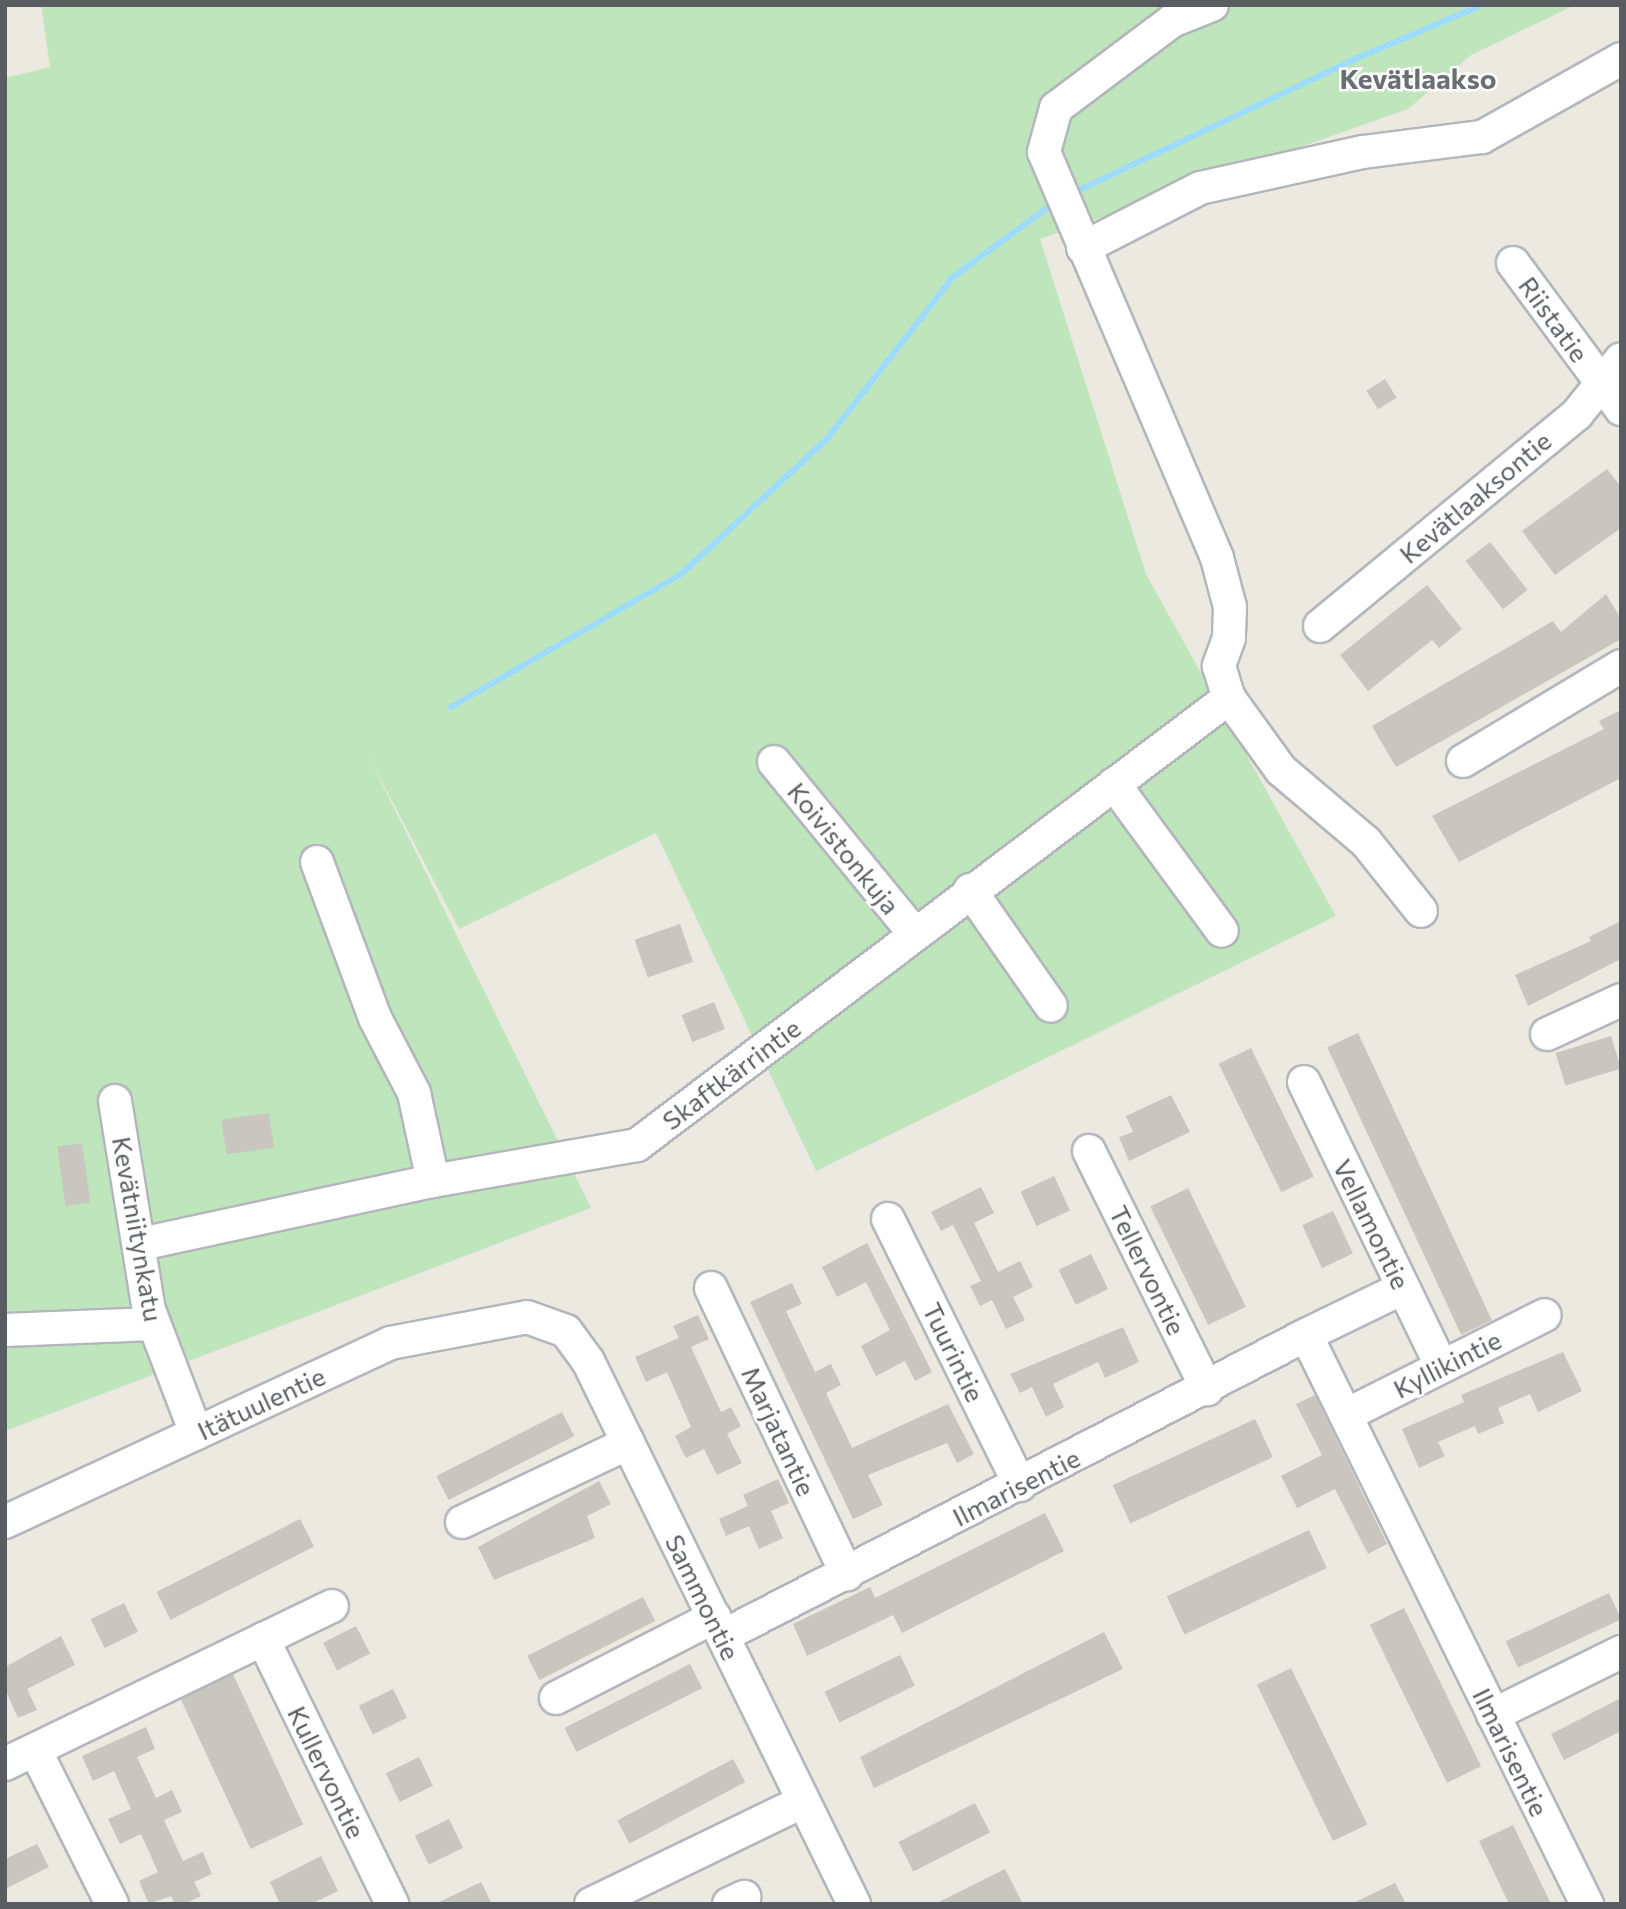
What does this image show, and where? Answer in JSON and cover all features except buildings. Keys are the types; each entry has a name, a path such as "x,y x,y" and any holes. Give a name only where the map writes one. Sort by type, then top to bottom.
{"street":[{"path":"1212,5 1172,21 1056,108 1044,152 1217,558 1230,607 1229,638 1219,666 1229,698 1281,769 1366,842 1421,911"},
{"path":"1083,248 1200,188 1363,152 1482,136 1621,59"},
{"name":"Riistatie","path":"1513,263 1610,370 1621,409"},
{"name":"Kevätlaaksontie","path":"1320,626 1577,414 1610,370"},
{"path":"1463,761 1621,666"},
{"name":"Skaftkärrintie","path":"141,1244 433,1181 637,1145 970,890 1229,698"},
{"name":"Koivistonkuja","path":"774,762 915,934"},
{"path":"1114,784 1222,931"},
{"path":"317,862 374,1018 414,1093 433,1181"},
{"path":"970,890 1051,1006"},
{"path":"1547,1034 1621,1000"},
{"name":"Vellamontie","path":"1304,1082 1441,1366"},
{"name":"Kevätniitynkatu","path":"115,1101 153,1324 196,1433"},
{"name":"Tellervontie","path":"1089,1151 1206,1389"},
{"name":"Tuurintie","path":"888,1219 1020,1485"},
{"name":"Marjatantie","path":"711,1288 846,1574"},
{"name":"Ilmarisentie","path":"556,1698 846,1574 1403,1288"},
{"name":"Kyllikintie","path":"1349,1414 1545,1315"},
{"name":"Itätuulentie","path":"5,1522 390,1343 527,1318"},
{"name":"Sammontie","path":"527,1318 576,1339 854,1904"},
{"path":"5,1330 153,1324"},
{"name":"Ilmarisentie","path":"1307,1335 1349,1414 1587,1904"},
{"path":"463,1522 628,1443"},
{"path":"5,1764 332,1606"},
{"name":"Kullervontie","path":"263,1639 392,1904"},
{"path":"1493,1715 1621,1652"},
{"path":"35,1749 112,1904"},
{"path":"591,1904 637,1894 802,1802"}],"green space":[{"path":"41,5 1575,5 1471,55 1408,109 1040,239 1146,574 1336,916 816,1171 656,833 459,929 368,755 591,1208 5,1431 5,78 50,67"}],"waterway":[{"path":"1071,194 1355,59 1482,5"},
{"path":"451,707 680,575 826,440 953,277 1055,202"}],"district":[{"name":"Kevätlaakso","path":"1418,78"}]}
